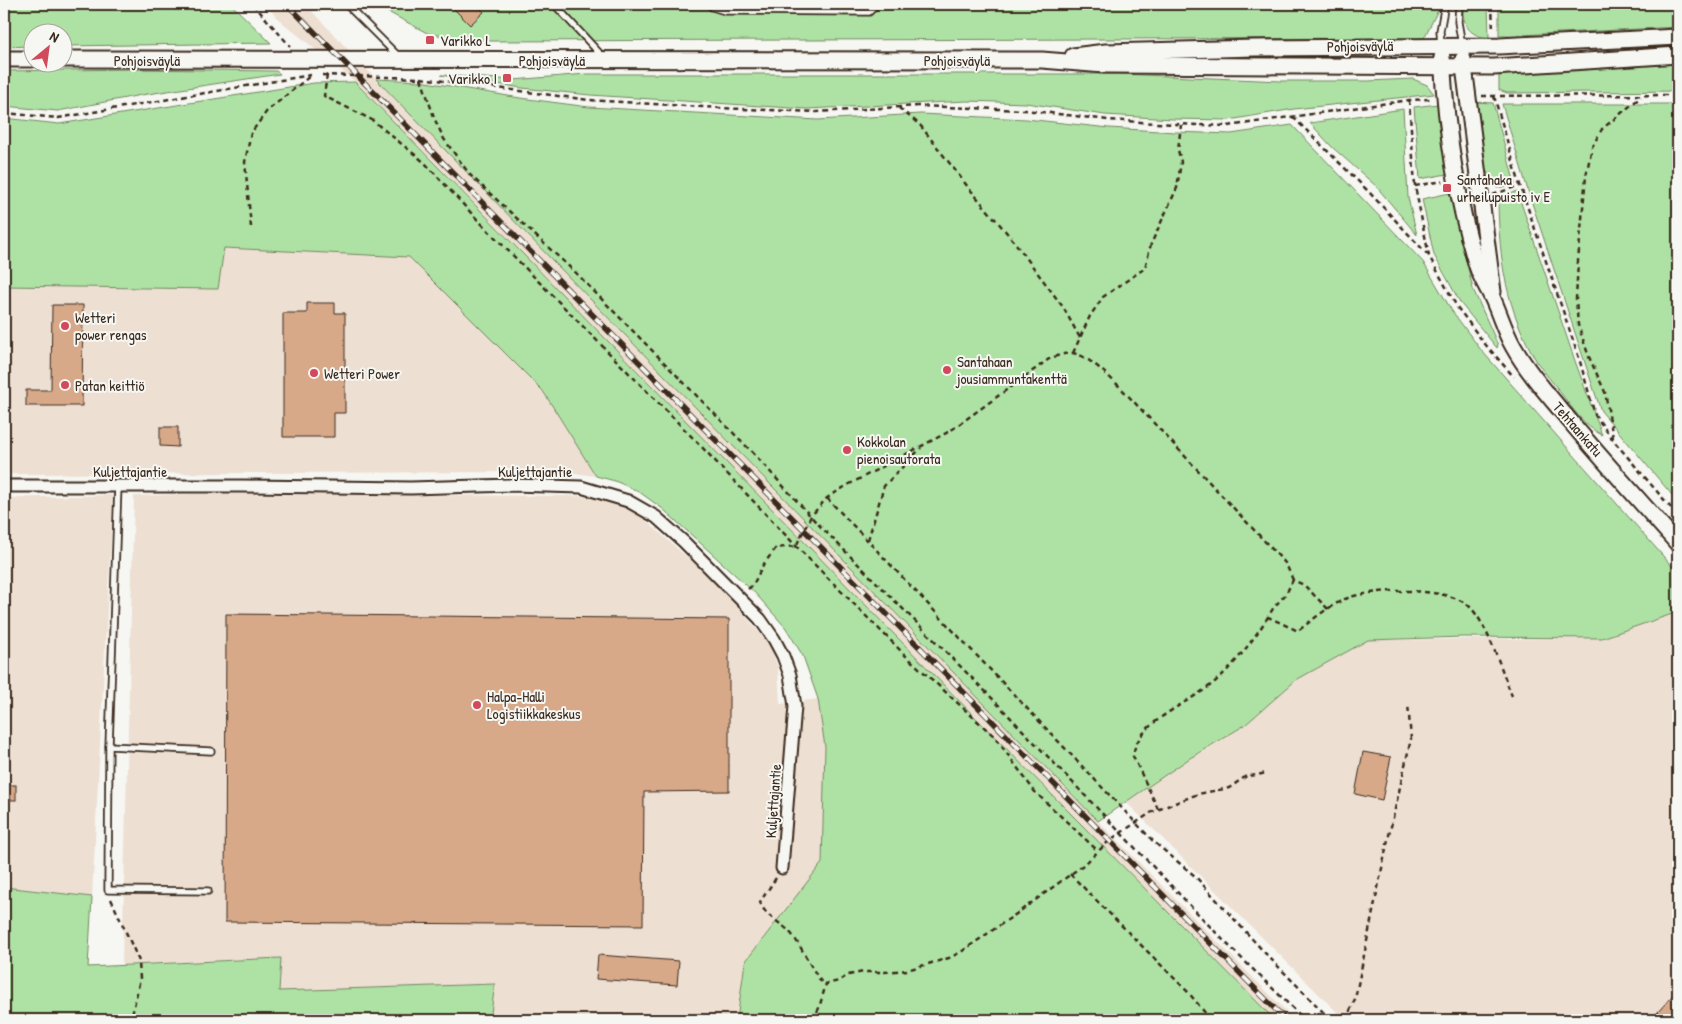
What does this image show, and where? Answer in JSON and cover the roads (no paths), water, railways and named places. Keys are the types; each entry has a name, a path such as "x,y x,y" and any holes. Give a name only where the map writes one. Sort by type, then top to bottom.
{"main road":[{"name":"Pohjoisväylä","path":"1042,60 1116,52 1255,48 1499,46 1678,37"},
{"name":"Tehtaankatu","path":"1441,46 1444,98 1461,203 1477,268 1495,303 1500,319 1513,346 1531,374 1678,544"},
{"name":"Tehtaankatu","path":"1462,46 1495,303"},
{"name":"Pohjoisväylä","path":"72,60 1042,60 1104,65 1494,67 1678,55"},
{"path":"4,59 22,59"}],"street":[{"name":"Kuljettajantie","path":"4,486 581,487 600,491 628,501 656,517 684,542 760,619 778,647 790,675 795,706 782,868"}],"lane":[{"path":"346,4 401,59"},
{"path":"554,4 606,60"},
{"path":"709,4 712,7 725,11 869,12 877,4"},
{"path":"1441,46 1440,32 1445,4"},
{"path":"1459,4 1458,22 1462,46"},
{"path":"118,486 109,746 108,890 208,891"},
{"path":"109,746 211,751"}],"railway":[{"path":"287,4 1286,1020"}],"place":[{"name":"Varikko L","path":"430,40"},
{"name":"Varikko I","path":"507,78"},
{"name":"Santahaka urheilupuisto iv E","path":"1447,188"},
{"name":"Wetteri power rengas","path":"65,326"},
{"name":"Santahaan jousiammuntakenttä","path":"947,370"},
{"name":"Wetteri Power","path":"314,373"},
{"name":"Patan keittiö","path":"65,385"},
{"name":"Kokkolan pienoisautorata","path":"847,450"},
{"name":"Halpa-Halli Logistiikkakeskus","path":"477,705"}]}
